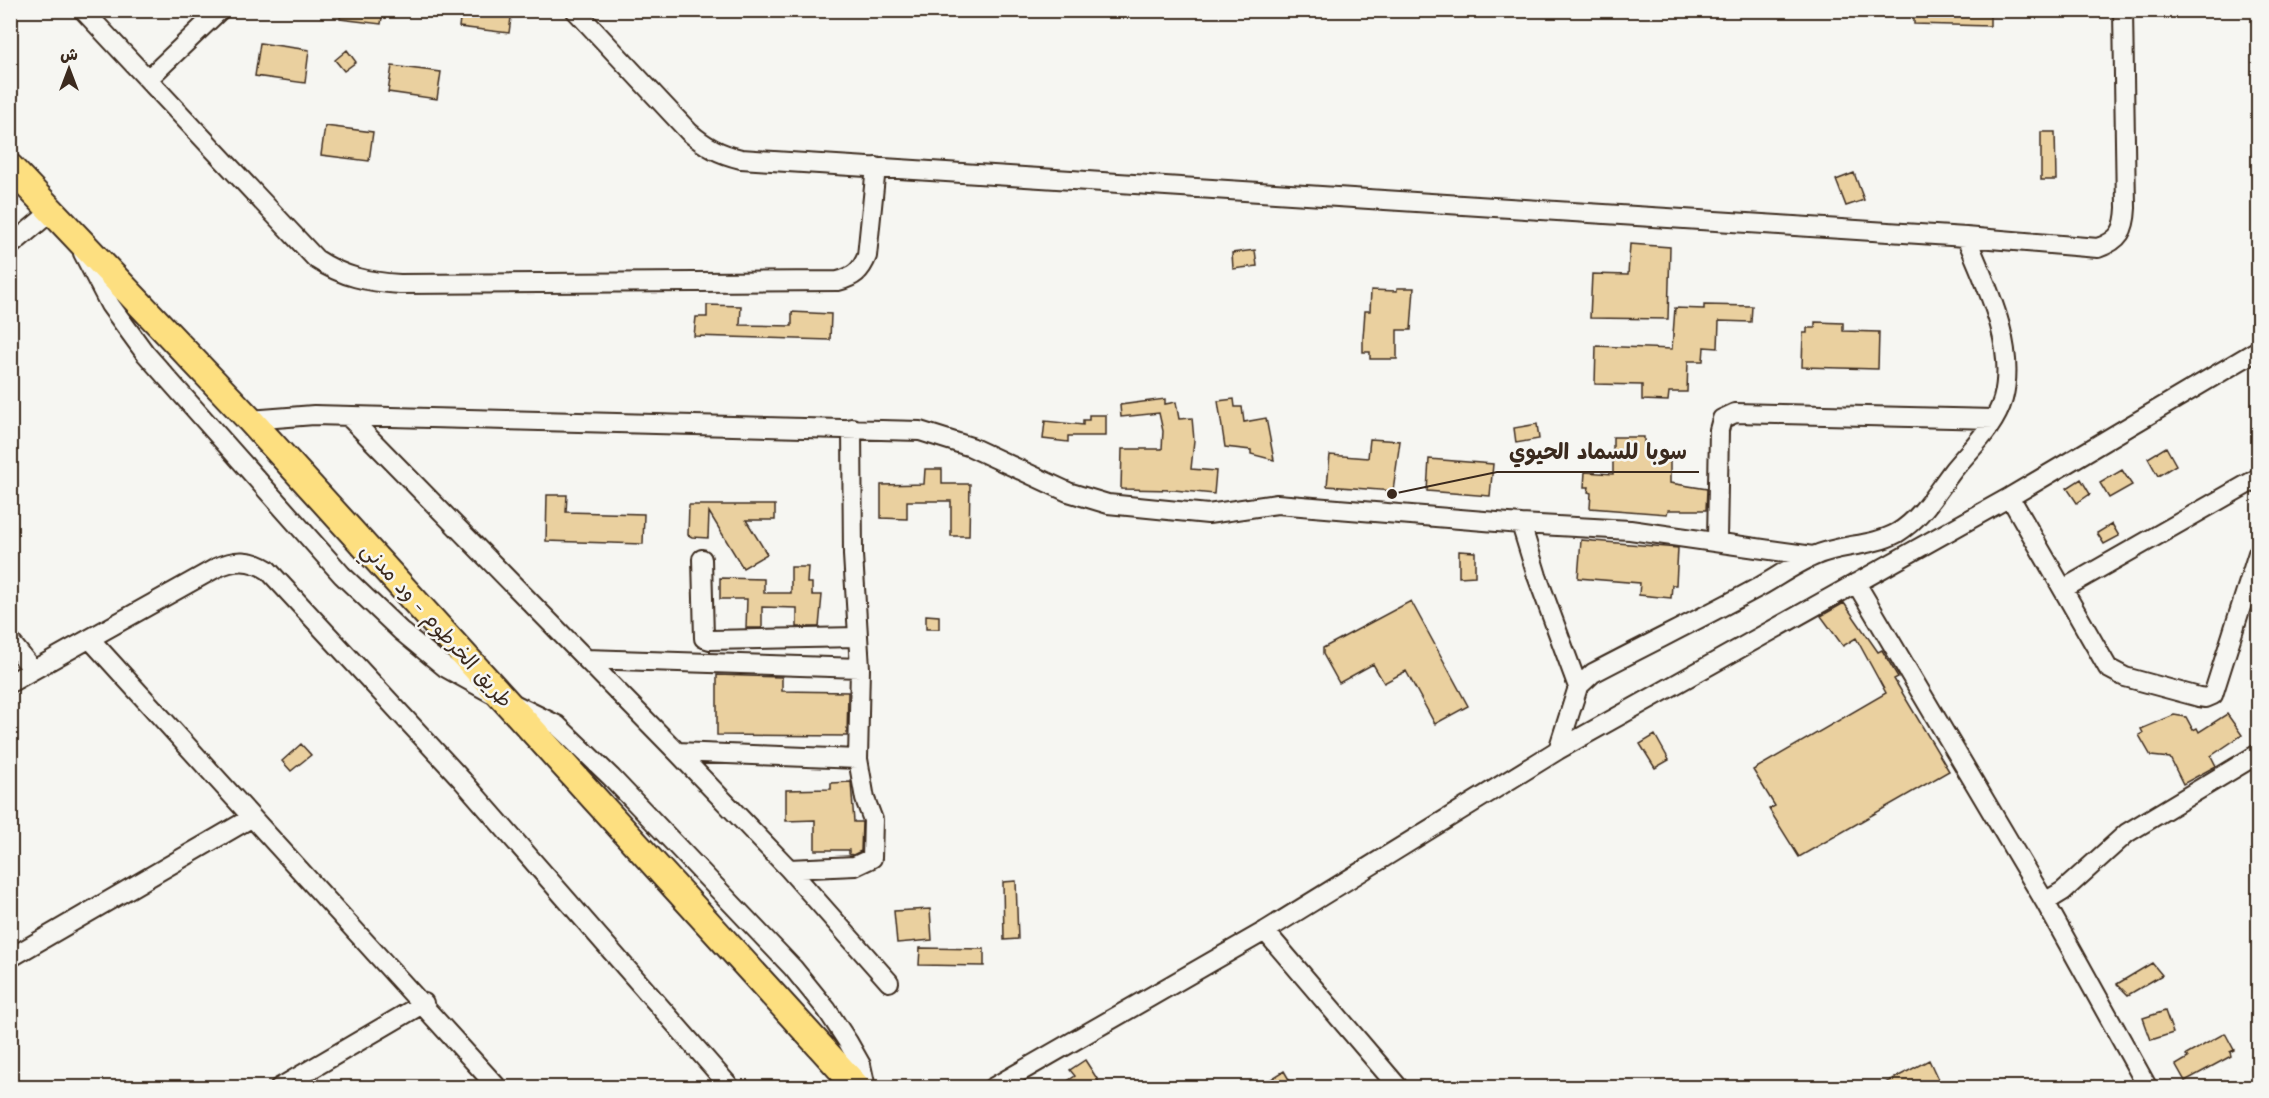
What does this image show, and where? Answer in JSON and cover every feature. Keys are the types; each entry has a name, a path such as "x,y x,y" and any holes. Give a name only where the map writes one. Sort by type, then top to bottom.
{"highway":[{"name":"طريق الخرطوم - ود مدني","path":"10,167 250,420 858,1088"}],"street":[{"path":"83,10 316,259 335,272 380,283 851,278 862,268 867,256 876,167"},
{"path":"148,79 220,10"},
{"path":"575,10 667,112 705,146 723,155 741,159 1966,237 2098,248 2115,242 2125,226 2123,10"},
{"path":"10,246 52,211"},
{"path":"71,231 110,305 146,353 335,567 401,631 446,668 556,725 612,778 753,925 827,1010 861,1065 866,1088"},
{"path":"1558,750 1578,687 1593,673 1758,588 1813,556 1882,540 1911,522 1976,446 1994,419 2003,399 2006,374 2004,345 1987,286 1966,237"},
{"path":"992,1088 1265,931 1558,750 2010,497 2259,350"},
{"path":"1717,540 1719,430 1722,420 1735,413 1994,419"},
{"path":"250,420 314,415 920,431 971,447 1054,487 1108,504 1208,514 1277,504 1521,524 1630,530 1717,540 1813,556"},
{"path":"349,417 789,869 889,982"},
{"path":"789,869 851,866 872,858 873,820 865,799 858,759 860,668 852,428"},
{"path":"2062,589 2259,478"},
{"path":"2010,497 2108,668 2125,677 2206,698 2213,695 2259,553"},
{"path":"1521,524 1537,576 1578,687"},
{"path":"702,559 704,638 710,640 858,638"},
{"path":"10,683 228,562 243,560 258,563 268,570 462,780 731,1088"},
{"path":"1856,583 2045,902 2148,1088"},
{"path":"90,639 251,818 424,1003 498,1088"},
{"path":"10,641 33,670"},
{"path":"586,659 860,668"},
{"path":"677,752 858,759"},
{"path":"2045,902 2074,881 2127,833 2259,754"},
{"path":"10,958 251,818"},
{"path":"1265,931 1399,1088"},
{"path":"279,1088 424,1003"}],"building":[{"path":"341,10 383,10 381,24 340,19"},
{"path":"461,10 512,10 509,33 459,27"},
{"path":"1914,10 1990,10 1990,26 1914,24"},
{"path":"260,43 309,50 305,83 255,76"},
{"path":"347,50 356,62 344,71 335,60"},
{"path":"392,66 441,72 437,99 388,92"},
{"path":"325,126 373,132 369,161 321,155"},
{"path":"2041,132 2055,132 2056,180 2041,180"},
{"path":"1854,173 1864,200 1846,206 1836,180"},
{"path":"1630,244 1670,247 1668,319 1590,318 1592,274 1628,275"},
{"path":"1255,250 1257,266 1233,269 1232,253"},
{"path":"1397,288 1414,288 1411,330 1397,330 1397,359 1370,359 1370,352 1363,352 1363,338 1365,311 1370,311 1371,290 1397,291"},
{"path":"707,305 741,306 740,325 792,326 792,312 831,314 830,340 694,336 696,317 707,317"},
{"path":"1704,305 1752,306 1751,322 1719,321 1718,348 1704,347 1703,361 1688,361 1687,392 1669,392 1668,401 1642,400 1642,385 1595,384 1596,346 1672,349 1675,308 1704,309"},
{"path":"1815,322 1843,323 1843,331 1879,332 1878,369 1802,367 1803,333 1807,333 1807,328 1815,328"},
{"path":"1165,399 1165,404 1176,402 1179,419 1192,418 1194,440 1191,469 1216,471 1214,494 1174,490 1121,489 1122,449 1162,449 1163,431 1159,413 1121,417 1120,405"},
{"path":"1234,399 1235,407 1242,407 1244,422 1266,418 1274,460 1251,454 1251,450 1225,447 1218,401"},
{"path":"1089,415 1106,415 1106,436 1068,436 1068,442 1043,439 1045,421 1083,425 1083,420 1089,420"},
{"path":"1537,424 1539,439 1516,443 1514,428"},
{"path":"1613,437 1644,437 1644,457 1670,457 1670,483 1707,489 1706,510 1668,510 1667,514 1590,508 1591,493 1588,492 1589,487 1584,487 1585,472 1613,474"},
{"path":"1370,439 1400,441 1393,491 1327,486 1330,455 1368,458"},
{"path":"2166,447 2176,465 2158,476 2148,458"},
{"path":"1429,459 1493,464 1490,496 1427,491"},
{"path":"925,469 942,469 942,484 970,484 969,536 951,536 951,501 907,501 907,519 881,518 881,485 924,484"},
{"path":"2122,470 2132,485 2109,498 2100,483"},
{"path":"2081,479 2090,494 2077,503 2067,488"},
{"path":"547,495 567,495 566,512 644,514 643,544 546,541"},
{"path":"689,505 775,505 775,520 746,520 767,554 743,568 709,512 708,538 688,535"},
{"path":"2112,524 2119,536 2104,544 2097,533"},
{"path":"1581,540 1678,548 1676,585 1672,585 1671,598 1639,595 1640,583 1578,578"},
{"path":"1459,551 1475,552 1475,576 1459,577"},
{"path":"791,567 808,567 807,583 812,583 812,595 822,595 819,627 797,627 797,608 762,607 762,628 746,628 747,599 720,599 720,578 764,579 764,593 791,593"},
{"path":"1411,601 1468,706 1435,724 1406,671 1384,683 1373,664 1339,683 1323,654 1323,648"},
{"path":"1844,603 1878,652 1882,650 1898,677 1894,679 1949,771 1799,857 1769,809 1775,806 1753,770 1886,693 1856,638 1843,646 1821,616"},
{"path":"926,615 939,616 939,629 926,629"},
{"path":"717,675 782,677 782,691 848,692 847,736 717,735"},
{"path":"2227,714 2242,735 2211,756 2216,766 2183,784 2170,758 2151,756 2139,735 2143,733 2141,729 2174,715 2186,717 2193,730 2197,728 2199,732"},
{"path":"1655,735 1669,760 1655,768 1640,744"},
{"path":"301,744 311,755 291,771 282,761"},
{"path":"851,782 854,822 862,822 861,851 853,855 849,854 849,850 815,850 815,820 786,821 786,790 831,789 831,783"},
{"path":"1016,881 1018,939 1004,940 1003,882"},
{"path":"930,909 932,940 897,943 894,911"},
{"path":"920,948 984,949 984,966 919,965"},
{"path":"2152,963 2162,975 2128,995 2117,984"},
{"path":"2165,1011 2173,1033 2151,1040 2143,1018"},
{"path":"2225,1033 2234,1050 2230,1052 2231,1056 2185,1081 2176,1065 2188,1058 2186,1055"},
{"path":"1085,1060 1103,1088 1057,1088 1075,1076 1070,1070"},
{"path":"1929,1060 1942,1088 1876,1088"},
{"path":"1284,1071 1294,1088 1257,1088"}],"place":[{"name":"سوبا للسماد الحيوي","path":"1392,494"}]}
